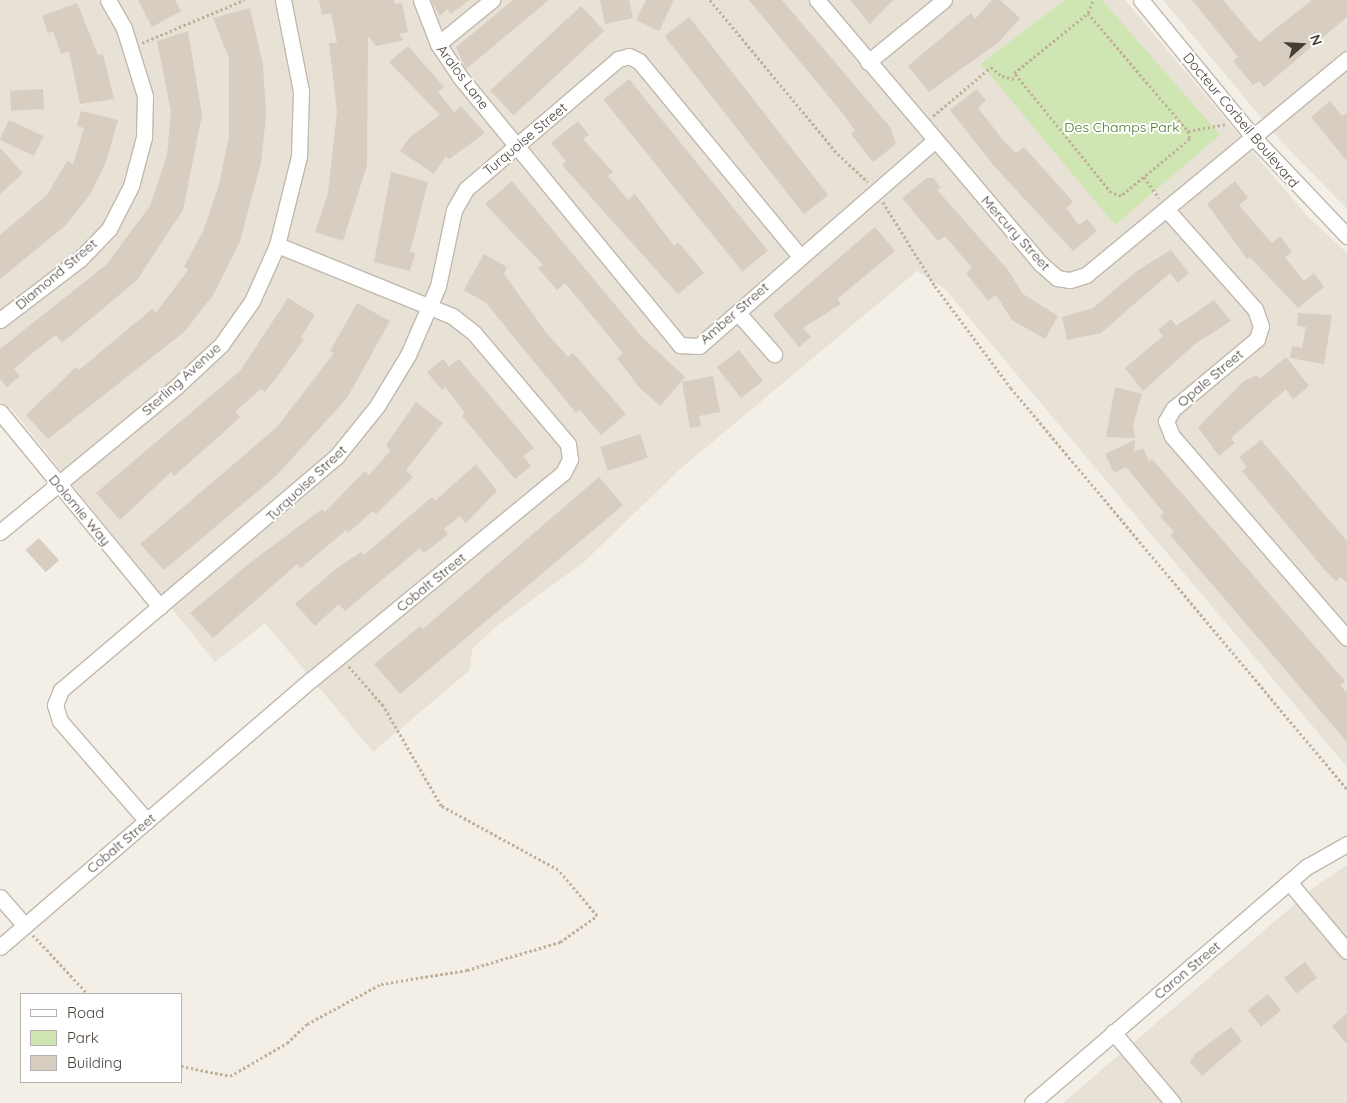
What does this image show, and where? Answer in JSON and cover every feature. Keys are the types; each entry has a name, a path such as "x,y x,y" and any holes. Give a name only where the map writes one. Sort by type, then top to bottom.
{"street":[{"name":"Diamond Street","path":"0,320 97,241 131,186 144,137 145,96 131,48 108,0"},
{"name":"Sterling Avenue","path":"0,532 220,345 252,302 277,246 299,156 302,91 284,0"},
{"name":"Aralos Lane","path":"421,0 438,44 517,146"},
{"path":"438,44 492,0"},
{"name":"Mercury Street","path":"817,0 921,126 1057,278 1070,280 1086,275 1253,137 1345,65"},
{"path":"868,62 944,0"},
{"name":"Docteur Corbeil Boulevard","path":"1141,0 1253,137 1347,236"},
{"name":"Turquoise Street","path":"146,821 60,721 55,705 61,690 336,457 377,406 408,355 428,308 458,198 517,146 618,59 629,56 639,61 800,255"},
{"name":"Amber Street","path":"517,146 680,345 699,346 738,313 800,255 934,141"},
{"name":"Opale Street","path":"1167,210 1255,309 1262,326 1257,339 1174,409 1166,421 1172,436 1347,638"},
{"name":"Cobalt Street","path":"0,947 340,657 563,474 570,459 568,444 474,334 452,316 277,246"},
{"path":"738,313 774,354"},
{"name":"Dolomie Way","path":"0,412 160,607"},
{"name":"Caron Street","path":"1032,1103 1289,882 1347,844"},
{"path":"1289,882 1347,951"},
{"path":"0,897 24,925"},
{"path":"1113,1032 1173,1103"}],"path":[{"path":"131,48 244,0"},
{"path":"710,0 838,154 876,190 935,286 1011,388 1347,789"},
{"path":"1088,12 1188,131 1190,139 1121,196 1111,193 1016,78 1014,73 1088,12 1093,0"},
{"path":"921,126 990,67 1002,76 1016,78"},
{"path":"1188,131 1227,124"},
{"path":"1144,177 1167,210"},
{"path":"182,1066 230,1076 287,1043 307,1024 381,984 467,970 560,942 597,916 558,870 441,806 383,706 340,657"},
{"path":"24,925 87,993"}],"shaded area":[{"path":"0,0 1125,0 1307,216 1347,253 1347,767 945,289 917,271 679,470 584,562 499,624 472,649 470,670 373,752 265,623 215,662 10,407 0,416"},
{"path":"1163,0 1347,0 1347,209 1280,140"},
{"path":"1347,865 1347,1103 1063,1103 1316,886"}],"green space":[{"name":"Des Champs Park","path":"1065,0 1102,0 1220,135 1115,225 981,64"}],"building":[{"path":"138,0 175,0 181,11 152,27"},
{"path":"319,0 394,0 395,4 402,3 408,32 399,34 404,40 376,46 368,36 367,165 343,241 315,232 328,193 337,112 329,43 337,43 331,13 322,15"},
{"path":"431,0 469,0 451,14 447,9 440,16"},
{"path":"513,0 549,0 466,69 456,47"},
{"path":"600,0 629,0 633,18 605,24"},
{"path":"646,0 674,0 659,31 636,20"},
{"path":"749,0 782,0 890,127 896,144 873,162 851,134 855,131 844,115"},
{"path":"850,0 893,0 870,24"},
{"path":"992,0 1000,0 1020,18 999,42 929,92 908,66 971,13 975,19"},
{"path":"1192,0 1223,0 1259,42 1312,0 1347,0 1347,17 1264,87 1259,81 1253,85 1233,61 1238,57"},
{"path":"77,3 98,55 103,54 114,99 80,104 69,51 61,54 53,31 48,33 42,16"},
{"path":"581,6 604,31 514,115 490,91"},
{"path":"250,8 263,65 266,116 261,163 240,241 214,294 184,332 48,439 26,415 76,367 79,370 152,309 156,313 188,270 184,267 204,229 219,185 229,137 229,58 213,18"},
{"path":"689,17 828,195 804,214 665,36"},
{"path":"188,31 202,115 183,210 137,280 62,343 56,335 36,350 14,369 20,376 7,387 0,379 0,349 107,264 150,206 167,155 171,112 157,41"},
{"path":"408,46 444,87 438,92 454,112 461,106 485,133 449,159 446,156 434,174 400,151 410,137 440,115 389,62"},
{"path":"629,79 768,251 742,272 603,100"},
{"path":"43,89 44,109 11,111 10,91"},
{"path":"977,89 986,101 978,108 1003,140 1016,153 1024,147 1073,202 1066,208 1079,225 1087,219 1097,231 1073,251 994,166 950,110"},
{"path":"1330,101 1342,116 1347,113 1347,161 1311,117"},
{"path":"81,111 118,120 106,162 91,193 66,225 0,279 0,235 47,195 67,161 73,164 84,128 77,126"},
{"path":"9,120 43,136 34,156 0,140"},
{"path":"578,121 589,135 583,139 613,172 608,176 628,200 635,194 674,246 678,242 704,273 678,294 562,165 566,161 551,143"},
{"path":"0,148 23,173 0,194"},
{"path":"391,172 428,182 410,252 415,253 410,271 374,262"},
{"path":"927,178 933,178 941,188 937,190 1008,270 1023,294 1058,316 1045,339 1012,320 996,295 988,301 966,273 972,268 945,236 938,241 902,198"},
{"path":"512,181 642,337 685,377 660,406 639,387 617,358 623,353 565,283 557,290 538,268 543,265 485,204"},
{"path":"1235,181 1248,198 1239,205 1272,243 1280,236 1292,252 1285,257 1304,281 1314,273 1324,287 1298,308 1250,257 1247,259 1207,204"},
{"path":"875,227 895,251 837,299 841,304 803,328 811,337 799,347 773,315"},
{"path":"1171,250 1189,273 1178,283 1170,273 1101,333 1067,340 1062,317 1093,308 1138,270"},
{"path":"484,254 507,267 504,274 545,331 568,357 573,353 626,414 601,435 580,410 576,413 486,303 464,290"},
{"path":"288,298 315,315 301,337 304,339 279,374 265,392 261,389 235,412 240,417 224,432 174,476 171,472 120,520 96,493 240,371"},
{"path":"1214,300 1231,321 1195,344 1143,391 1125,368 1163,336 1158,330 1171,319 1176,326"},
{"path":"357,303 390,321 347,398 276,476 164,570 140,544 277,427 334,353 330,351"},
{"path":"1298,313 1332,315 1324,364 1290,358 1292,346 1302,348 1306,327 1297,326"},
{"path":"739,350 763,381 741,398 717,367"},
{"path":"1286,357 1309,386 1293,399 1286,389 1231,438 1235,443 1219,456 1198,427 1244,381 1257,375 1260,379"},
{"path":"443,359 449,367 459,359 534,448 523,456 531,466 515,479 462,416 465,413 445,387 442,390 427,372"},
{"path":"713,376 720,412 699,416 701,426 690,428 682,382"},
{"path":"1115,387 1142,394 1133,425 1135,438 1106,437"},
{"path":"416,402 443,423 406,470 413,477 376,514 373,511 348,533 346,530 301,568 297,564 213,638 190,613 251,562 322,509 325,512 365,471 369,475 391,450 386,445"},
{"path":"640,434 648,458 608,471 600,447"},
{"path":"1135,440 1134,452 1143,448 1149,461 1152,459 1345,681 1340,685 1347,693 1347,742 1170,535 1174,532 1160,516 1164,513 1126,467 1114,473 1105,454"},
{"path":"1261,440 1347,541 1347,583 1341,577 1336,581 1323,568 1242,471 1247,467 1239,457"},
{"path":"476,464 497,491 466,523 460,516 444,529 448,534 424,553 420,548 345,611 339,604 315,626 295,604 337,568 361,552 364,555 432,497 435,501"},
{"path":"599,477 623,505 400,694 374,664 420,626 423,629"},
{"path":"39,538 59,560 46,572 26,550"},
{"path":"1305,962 1317,978 1296,994 1284,978"},
{"path":"1268,994 1281,1010 1261,1027 1248,1010"},
{"path":"1347,1013 1347,1044 1332,1026"},
{"path":"1231,1027 1242,1041 1202,1076 1190,1062 1195,1054"}]}
